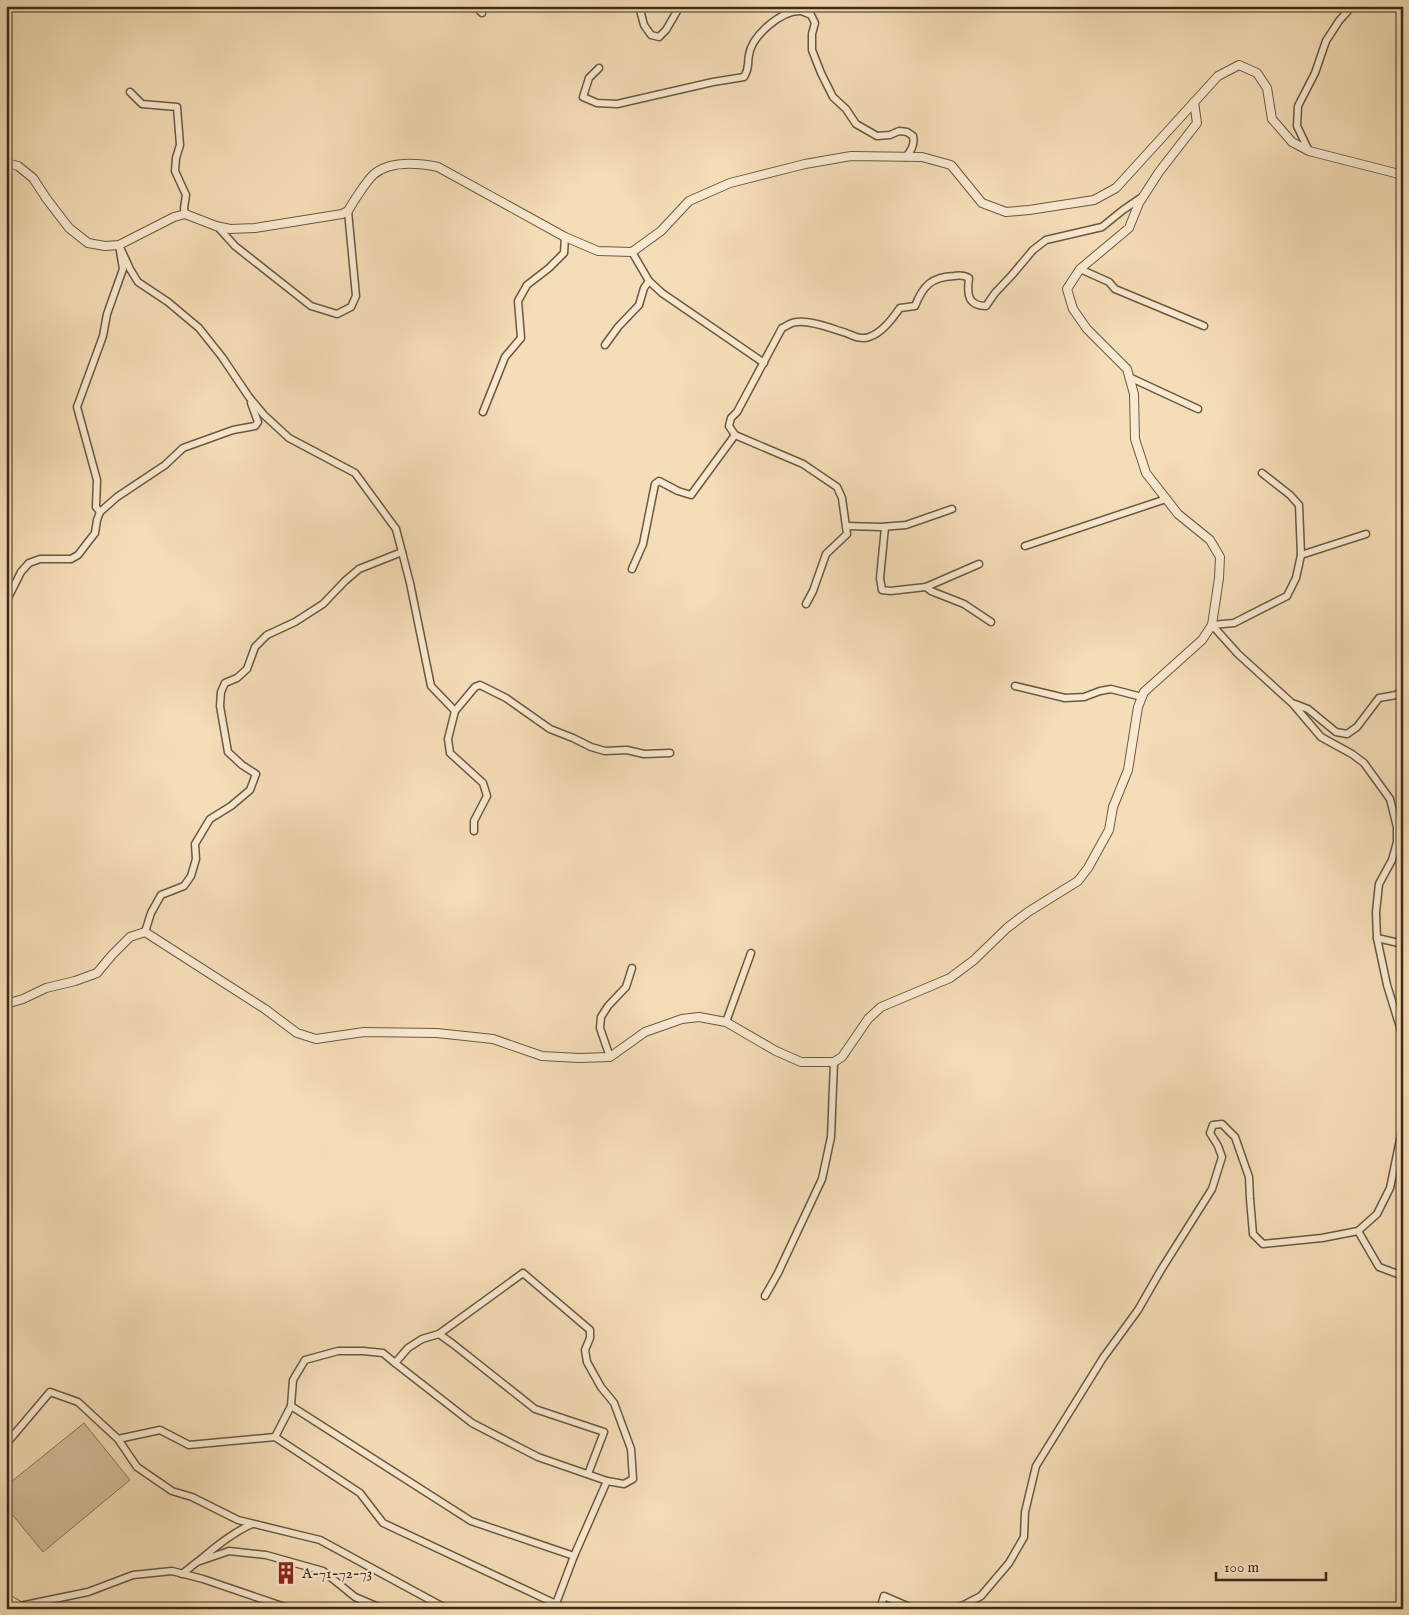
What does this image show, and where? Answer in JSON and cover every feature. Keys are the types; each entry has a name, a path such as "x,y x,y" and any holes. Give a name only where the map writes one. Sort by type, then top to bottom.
{"street":[{"path":"475,6 482,13"},
{"path":"639,6 644,25 651,35 659,37 666,30 680,6"},
{"path":"1309,151 1297,126 1298,106 1315,73 1326,41 1352,6"},
{"path":"599,68 589,78 584,97 597,104 617,104 713,82 744,77 749,69 749,54 759,34 771,23 786,15 801,11 811,15 815,23 812,34 812,50 833,97 846,109 856,124 877,136 907,132 913,136 912,148 906,157"},
{"path":"6,163 18,166 33,178 69,228 88,243 105,246 119,245 174,217 185,214 216,226 230,229 255,228 342,214 348,211 374,175 389,167 422,164 438,167 565,237 598,251 632,252 661,231 689,201 730,183 805,164 851,156 922,157 951,165 982,203 1006,212 1094,200 1116,188 1218,76 1238,65 1257,73 1267,88 1272,119 1292,142 1309,151 1403,175"},
{"path":"130,92 142,104 177,107 180,146 176,158 175,172 186,195 185,214"},
{"path":"145,932 265,1009 297,1033 316,1038 364,1032 437,1033 493,1039 542,1056 578,1058 610,1056 645,1032 682,1019 699,1017 726,1022 776,1051 802,1062 834,1062 842,1057 868,1019 882,1007 950,978 974,960 1007,928 1078,881 1088,868 1109,830 1113,807 1128,770 1138,707 1144,692 1202,640 1212,625 1220,557 1210,540 1178,514 1146,473 1135,439 1134,394 1127,369 1087,328 1073,309 1067,289 1080,269 1129,228 1143,196 1197,123 1194,102"},
{"path":"806,604 813,591 826,554 847,534 842,498 837,486 803,464 735,435 729,426 731,418 737,412 782,328 797,321 826,326 860,338 869,338 878,333 900,308 914,306 929,282 943,276 964,275 969,278 968,291 972,302 978,306 986,306 1033,250 1046,240 1102,227 1143,196"},
{"path":"216,226 235,246 311,306 337,314 351,307 356,296 348,211"},
{"path":"483,412 506,357 521,338 518,301 527,285 549,268 564,253 565,237"},
{"path":"119,245 138,282 168,302 199,328 222,357 248,397 264,415 289,438 355,472 396,529 410,583 431,686 455,711"},
{"path":"100,512 96,508 97,480 77,407 103,336 107,314 123,269 119,245"},
{"path":"632,252 649,281 662,293 764,362"},
{"path":"1080,269 1109,282 1115,289 1204,326"},
{"path":"605,344 639,305 644,288 649,281"},
{"path":"1129,376 1198,409"},
{"path":"6,602 21,572 28,563 40,559 71,559 78,556 95,533 100,512 117,497 165,465 183,448 233,430 255,426 258,422 248,397"},
{"path":"632,569 643,544 655,484 659,481 678,491 691,495 735,435"},
{"path":"1212,625 1234,623 1238,619 1287,596 1296,578 1301,555 1299,505 1290,495 1262,473"},
{"path":"1025,546 1166,499"},
{"path":"847,526 885,527 906,525 952,510"},
{"path":"885,527 880,578 882,590 890,591 926,587 979,564"},
{"path":"1301,555 1366,534"},
{"path":"145,932 151,913 161,895 184,886 191,876 196,859 194,844 210,819 231,806 250,790 256,774 242,765 228,752 220,706 221,692 225,683 237,678 247,669 255,647 267,635 295,622 323,604 359,569 402,552"},
{"path":"926,587 931,591 964,604 991,622"},
{"path":"1212,625 1238,654 1293,704 1321,737 1364,763 1390,799 1398,827 1397,842 1392,860 1379,884 1376,912 1377,938 1387,985 1403,1037"},
{"path":"474,831 474,821 487,796 483,783 450,753 448,739 455,711 475,687 480,685 506,698 550,729 591,747 605,751 627,750 644,754 670,753"},
{"path":"1015,686 1065,698 1084,697 1111,689 1142,697"},
{"path":"1293,704 1308,709 1336,732 1347,734 1357,727 1379,698 1396,695 1403,690"},
{"path":"6,1004 23,999 46,988 76,981 96,973 130,937 145,932"},
{"path":"1377,938 1403,944"},
{"path":"726,1022 751,953"},
{"path":"610,1056 600,1028 601,1017 608,1006 626,987 632,968"},
{"path":"765,1296 778,1273 822,1178 831,1137 834,1062"},
{"path":"956,1609 981,1596 1009,1563 1024,1537 1025,1512 1036,1466 1103,1358 1138,1310 1212,1189 1222,1157 1210,1133 1212,1125 1222,1124 1235,1137 1249,1177 1253,1234 1263,1244 1322,1238 1358,1230 1377,1214 1390,1188 1403,1125"},
{"path":"1358,1230 1379,1267 1403,1276"},
{"path":"275,1437 291,1406 293,1380 305,1360 338,1351 364,1351 383,1354 472,1423 538,1457 607,1481 624,1484 633,1480 631,1449 614,1403 601,1387 587,1362 585,1350 590,1338 590,1330 523,1273 439,1334 422,1339 408,1348 395,1362"},
{"path":"439,1334 535,1409 604,1432 588,1474"},
{"path":"6,1444 50,1392 78,1402 118,1439 137,1467 172,1491 192,1496 238,1520 320,1540 447,1609"},
{"path":"291,1406 471,1521 574,1556"},
{"path":"118,1439 160,1430 188,1445 275,1437 360,1493 383,1523 555,1606 574,1556 607,1481"},
{"path":"182,1574 220,1542 252,1524"},
{"path":"197,1562 229,1551 266,1555 323,1571 355,1597 383,1609"},
{"path":"8,1601 20,1608 88,1592 133,1575 172,1571 202,1579 291,1609"},
{"path":"880,1609 884,1596 914,1609"}],"shaded area":[{"path":"84,1423 130,1480 43,1552 6,1507 6,1486"}],"place":[{"name":"A-71-72-73","path":"286,1573"}]}
